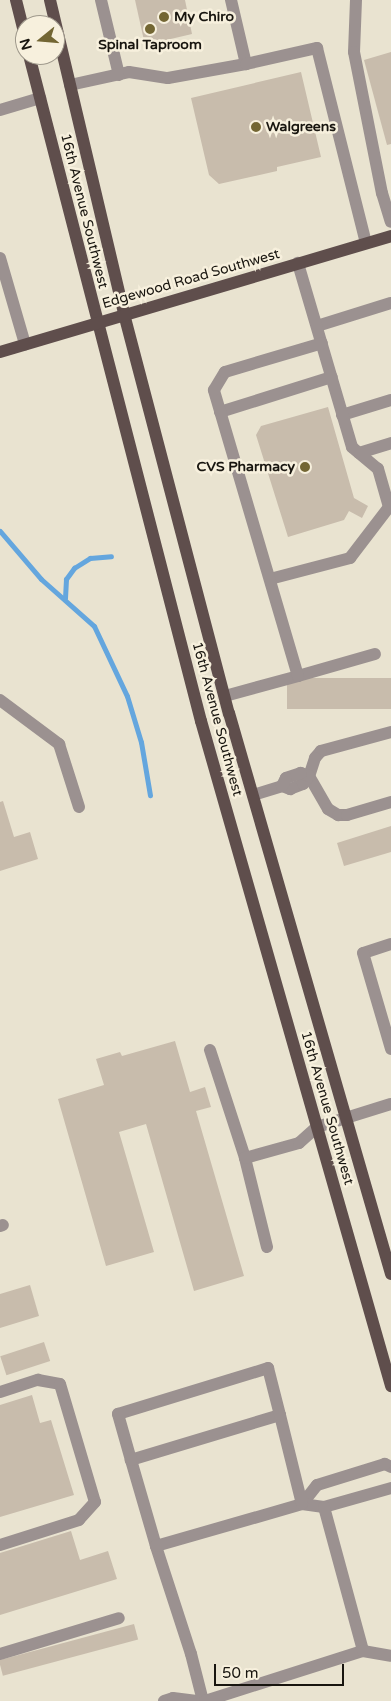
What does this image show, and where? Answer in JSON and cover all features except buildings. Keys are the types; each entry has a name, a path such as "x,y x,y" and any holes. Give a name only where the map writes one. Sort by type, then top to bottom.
{"main road":[{"path":"16,0 20,15"},
{"name":"16th Avenue Southwest","path":"50,0 124,314 225,696 391,1274"},
{"name":"16th Avenue Southwest","path":"32,65 201,721 391,1386"},
{"name":"Edgewood Road Southwest","path":"0,352 391,236"}],"lane":[{"path":"101,0 119,74"},
{"path":"231,0 246,64"},
{"path":"356,0 354,52 382,193 391,222"},
{"path":"70,85 129,72 168,78 246,64 318,48 366,243"},
{"path":"0,110 40,98"},
{"path":"0,258 25,344"},
{"path":"270,579 350,558 389,507 378,469 352,447 298,263"},
{"path":"317,326 391,303"},
{"path":"298,676 214,390 225,372 322,343"},
{"path":"220,412 332,377"},
{"path":"342,415 391,400"},
{"path":"358,452 391,442"},
{"path":"225,696 375,654"},
{"path":"0,700 59,744 79,807"},
{"path":"253,796 282,786 290,789 303,784 309,776 315,758 321,751 391,732"},
{"path":"309,776 328,809 338,815 346,815 391,802"},
{"path":"391,944 363,953 391,1049"},
{"path":"210,1050 245,1158 267,1247"},
{"path":"245,1158 299,1143 317,1127 391,1104"},
{"path":"302,1504 268,1368 118,1414 204,1701 363,1651 391,1656"},
{"path":"0,1392 38,1380 60,1384 95,1502 79,1520 0,1544"},
{"path":"131,1460 280,1415"},
{"path":"302,1504 317,1485 385,1464 391,1467"},
{"path":"156,1546 302,1504 324,1508 391,1488"},
{"path":"324,1508 363,1651"},
{"path":"0,1654 120,1618"},
{"path":"164,1701 173,1698 199,1701"}],"waterway":[{"path":"0,531 41,579 94,626 127,696 141,742 150,795"},
{"path":"65,598 66,579 74,568 90,558 111,556"}],"place":[{"name":"My Chiro","path":"164,17"},
{"name":"Spinal Taproom","path":"150,29"},
{"name":"Walgreens","path":"256,127"},
{"name":"CVS Pharmacy","path":"305,467"}]}
